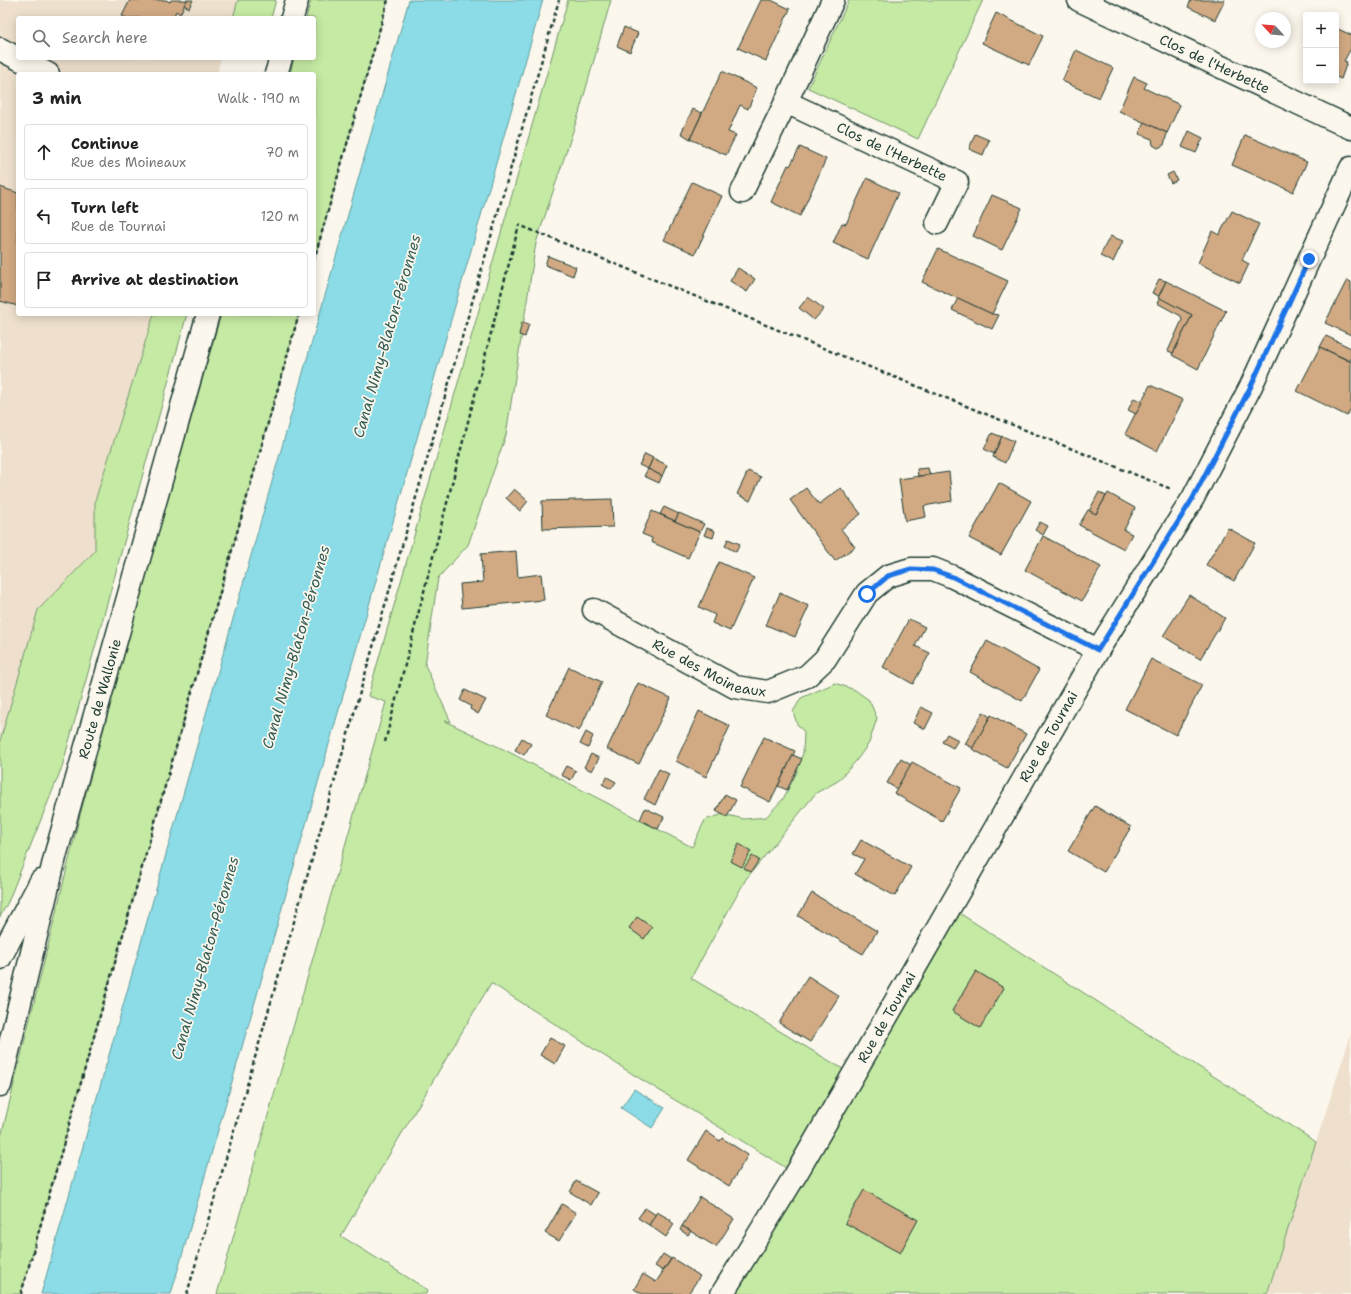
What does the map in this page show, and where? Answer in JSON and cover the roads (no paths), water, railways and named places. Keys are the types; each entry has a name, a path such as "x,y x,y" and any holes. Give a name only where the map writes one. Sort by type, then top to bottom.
{"street":[{"path":"293,16 297,0"},
{"path":"742,192 786,102 833,0"},
{"name":"Clos de l'Herbette","path":"1079,0 1351,128"},
{"path":"0,50 16,58"},
{"path":"20,60 44,72"},
{"path":"277,72 280,60"},
{"name":"Clos de l'Herbette","path":"786,102 957,182 937,223"},
{"name":"Rue de Tournai","path":"722,1294 796,1174 1098,650 1193,498 1251,386 1351,168"},
{"name":"Route de Wallonie","path":"0,1085 56,853 207,316"},
{"name":"Rue des Moineaux","path":"594,610 735,687 768,692 807,676 825,659 867,594 888,576 911,569 933,570 953,577 1098,650"},
{"path":"0,958 56,853"}],"water":[{"name":"Canal Nimy-Blaton-Péronnes","path":"409,0 543,0 171,1294 41,1294"},
{"path":"634,1089 665,1108 652,1128 621,1108"}]}
